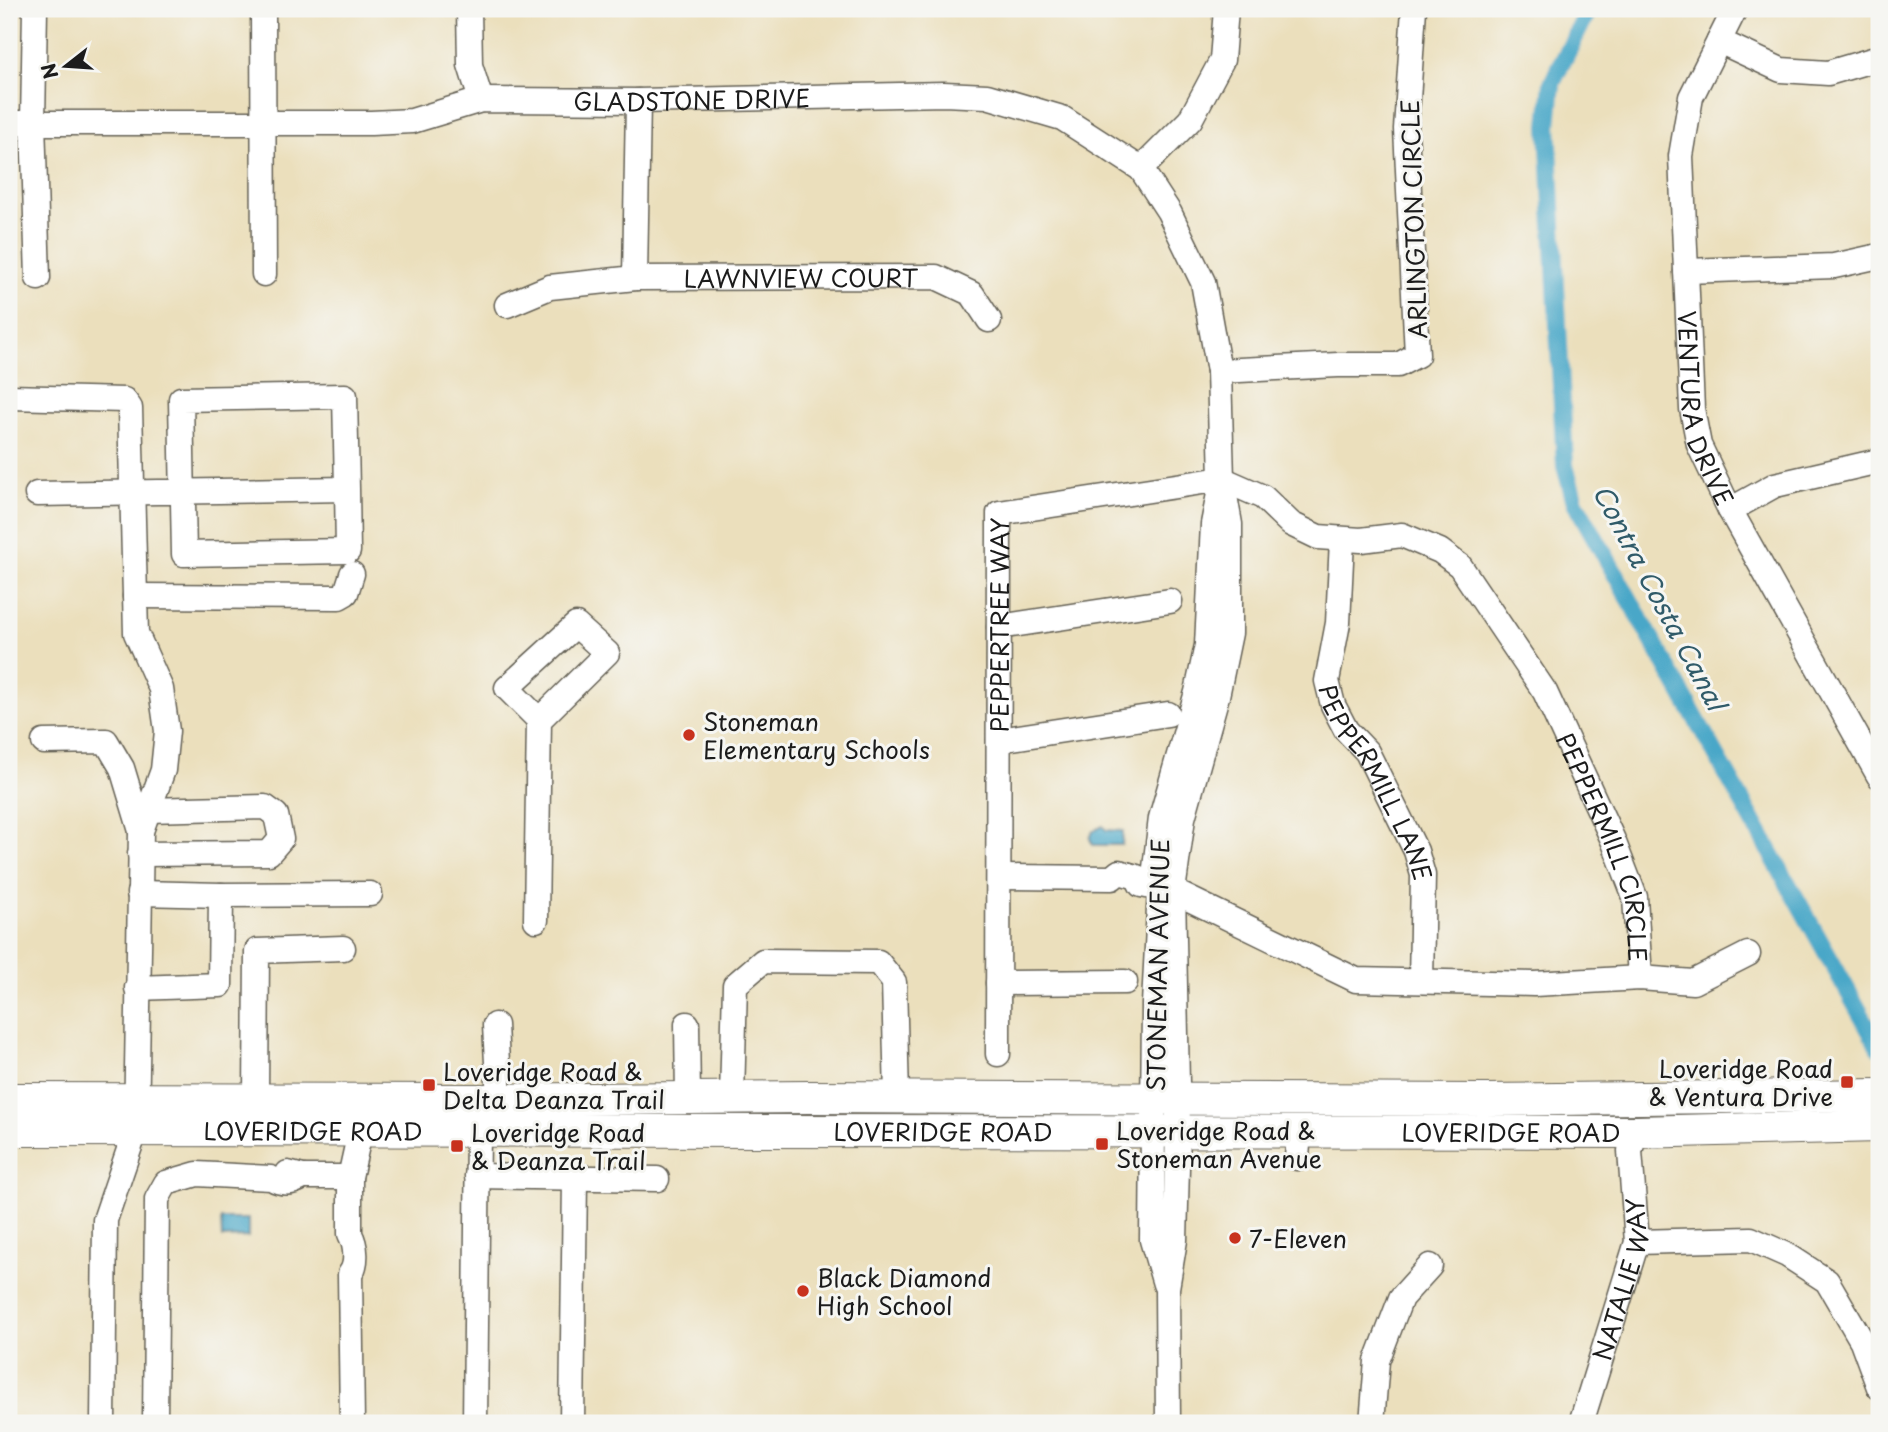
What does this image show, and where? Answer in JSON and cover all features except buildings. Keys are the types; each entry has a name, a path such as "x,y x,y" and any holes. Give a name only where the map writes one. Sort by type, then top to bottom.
{"main road":[{"name":"LOVERIDGE ROAD","path":"9,1130 256,1099 1165,1097 1485,1100 1868,1096"},
{"name":"LOVERIDGE ROAD","path":"9,1099 135,1114 359,1132 1165,1131 1298,1145 1636,1132 1874,1127"},
{"path":"359,1132 372,1100"}],"street":[{"path":"35,9 33,122 38,278"},
{"path":"263,9 264,274"},
{"path":"469,9 470,65 481,100"},
{"path":"1141,169 1190,120 1222,60 1226,9"},
{"name":"ARLINGTON CIRCLE","path":"1219,371 1398,365 1417,355 1406,129 1414,9"},
{"name":"VENTURA DRIVE","path":"1735,9 1692,97 1681,156 1692,409 1699,444 1730,510 1879,776"},
{"path":"1719,41 1781,70 1828,74 1879,58"},
{"name":"GLADSTONE DRIVE","path":"9,123 263,125 412,121 481,100 638,101 986,96 1062,118 1141,169 1169,212 1203,282 1219,371"},
{"path":"635,278 638,101"},
{"path":"1686,271 1834,266 1879,256"},
{"name":"LAWNVIEW COURT","path":"507,305 550,287 635,278 936,277 972,294 989,320"},
{"name":"STONEMAN AVENUE","path":"1167,1288 1152,1240 1165,1131 1165,1097 1154,1004 1158,888 1155,868 1161,818 1197,692 1207,645 1213,524 1222,480 1219,371"},
{"path":"345,396 348,551 184,554 183,492 181,399 345,396"},
{"path":"9,397 124,400 131,408 136,633 155,671 166,711 163,770 143,832 139,893 135,1114 105,1220 103,1423"},
{"path":"1730,510 1774,485 1879,461"},
{"name":"PEPPERTREE WAY","path":"998,1054 999,513 1222,480"},
{"name":"PEPPERMILL CIRCLE","path":"1158,888 1356,980 1534,984 1640,978 1635,897 1614,840 1545,692 1460,566 1440,551 1402,536 1342,540 1318,537 1291,524 1263,497 1222,480"},
{"path":"37,494 347,489"},
{"name":"PEPPERMILL LANE","path":"1342,540 1338,623 1327,681 1339,718 1346,730 1367,752 1416,851 1423,875 1421,981"},
{"path":"135,596 339,597 346,593 352,574"},
{"path":"999,627 1170,601"},
{"path":"999,740 1168,714"},
{"path":"536,920 539,720"},
{"path":"44,742 106,741 122,768 143,832"},
{"path":"999,877 1112,877 1119,872 1137,877 1158,888"},
{"path":"139,893 370,894"},
{"path":"137,988 220,985 220,895"},
{"path":"256,1099 257,951 343,948"},
{"path":"1640,978 1693,982 1748,954"},
{"path":"732,1097 735,985 763,961 878,962 894,982 897,1097"},
{"path":"998,983 1125,982"},
{"path":"687,1024 688,1098"},
{"path":"495,1025 499,1100"},
{"path":"475,1423 478,1131"},
{"name":"STONEMAN AVENUE","path":"1165,1131 1187,1191 1167,1288 1168,1423"},
{"path":"352,1423 350,1274 345,1268 344,1241 350,1234 350,1177 359,1132"},
{"name":"NATALIE WAY","path":"1581,1423 1637,1242 1630,1151 1636,1132"},
{"path":"155,1423 158,1199 166,1183 197,1174 271,1178 279,1183 294,1183 303,1177 350,1177"},
{"path":"477,1176 657,1179"},
{"path":"572,1423 575,1178"},
{"path":"1637,1242 1751,1239 1787,1255 1827,1281 1862,1341 1879,1387"},
{"path":"1371,1423 1377,1361 1401,1298 1430,1266"}],"water":[{"path":"1103,826 1106,830 1123,831 1122,845 1093,845 1090,839 1093,831"},
{"path":"221,1219 248,1219 248,1237 222,1238"}],"waterway":[{"name":"Contra Costa Canal","path":"1589,9 1552,83 1548,126 1565,466 1575,502 1879,1047"}],"place":[{"name":"Stoneman Elementary Schools","path":"689,735"},
{"name":"Loveridge Road & Ventura Drive","path":"1847,1082"},
{"name":"Loveridge Road & Delta Deanza Trail","path":"429,1085"},
{"name":"Loveridge Road & Stoneman Avenue","path":"1102,1144"},
{"name":"Loveridge Road & Deanza Trail","path":"457,1146"},
{"name":"7-Eleven","path":"1235,1238"},
{"name":"Black Diamond High School","path":"803,1291"}]}
